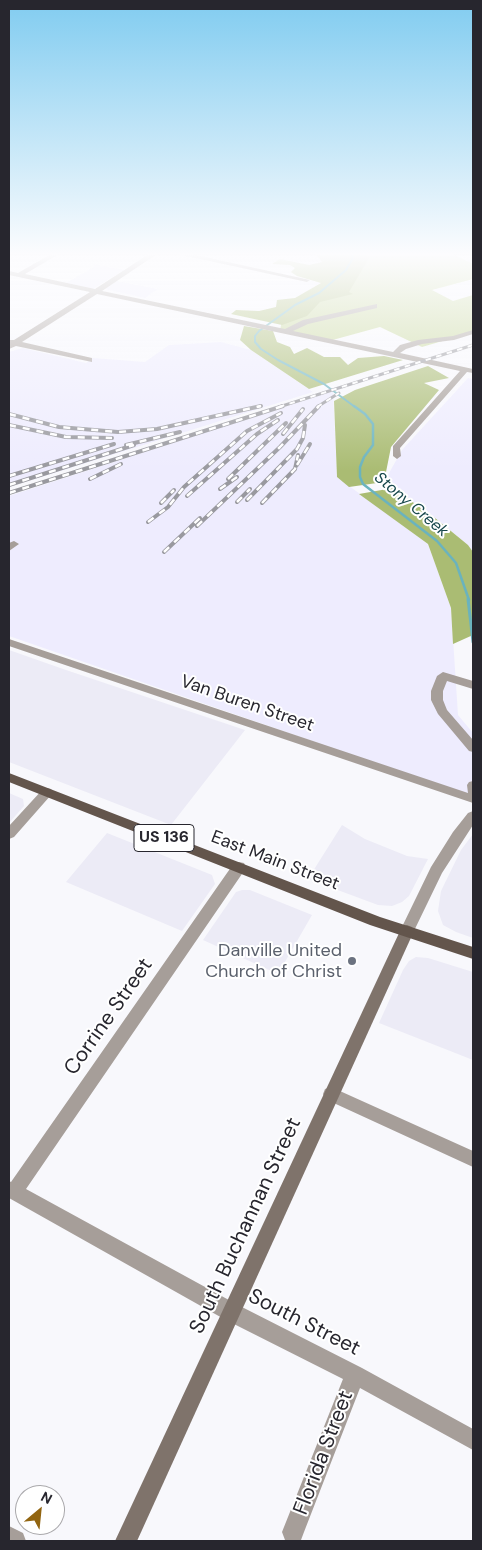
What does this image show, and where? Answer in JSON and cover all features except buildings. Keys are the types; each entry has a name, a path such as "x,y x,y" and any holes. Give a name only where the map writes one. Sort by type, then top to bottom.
{"main road":[{"name":"East Main Street","path":"9,777 376,921 473,953"}],"street":[{"path":"11,343 39,326"},
{"path":"264,326 469,371"},
{"path":"284,330 294,326"},
{"path":"394,355 403,347 421,342 454,338 473,332"},
{"path":"11,343 89,360"},
{"path":"397,456 396,448 469,371"},
{"name":"Van Buren Street","path":"9,642 473,799"},
{"path":"473,685 442,676 437,691 437,700 442,711 473,748"},
{"path":"473,785 473,790"},
{"path":"9,834 47,792"},
{"path":"407,931 436,871 458,834 473,816"},
{"name":"Corrine Street","path":"12,1190 239,867"},
{"name":"South Buchannan Street","path":"126,1541 407,931"},
{"path":"331,1094 473,1159"},
{"name":"South Street","path":"12,1190 232,1312 355,1375 473,1440"},
{"name":"Florida Street","path":"293,1532 355,1375"},
{"path":"9,1537 15,1541"}],"shaded area":[{"path":"221,342 251,350 313,392 9,487 9,352 23,348 86,363 93,358 145,362 169,345"},
{"path":"468,378 473,379 473,552 468,545 435,518 384,482 402,450"},
{"path":"333,391 337,477 428,544 451,608 458,715 473,733 473,790 468,795 9,636 9,496"},
{"path":"9,650 245,730 171,825 9,762"},
{"path":"9,793 23,799 24,806 9,823"},
{"path":"342,825 365,839 407,856 428,859 409,896 402,902 392,906 378,905 308,879"},
{"path":"107,833 212,875 215,884 182,931 66,882"},
{"path":"473,834 473,938 443,925 438,911 441,891 461,850"},
{"path":"250,890 312,915 278,974 203,940 236,892"},
{"path":"416,957 428,958 473,972 473,1060 379,1023 403,970 409,961"}],"green space":[{"path":"244,326 246,326 273,331 277,342 290,347 294,354 307,348 324,357 340,357 348,365 358,358 384,356 403,360 309,389 251,350 240,340"},
{"path":"281,326 473,326 473,332 422,347 380,327 329,341 280,330"},
{"path":"428,366 449,378 424,383 439,390 391,447 384,482 349,487 337,477 334,401 355,390"},
{"path":"393,488 435,518 468,545 473,552 473,635 453,644 451,608 428,544 359,494"}],"waterway":[{"name":"Stony Creek","path":"265,326 255,336 255,342 261,349 324,384 355,407"},
{"name":"Stony Creek","path":"354,406 365,414 373,424 373,445 364,457 360,467 360,477 363,484 437,541 456,563 469,600"},
{"name":"Stony Creek","path":"468,599 473,642"}],"railway":[{"path":"279,407 473,345"},
{"path":"317,407 339,393"},
{"path":"9,414 59,427 118,432 157,429 261,406 257,407"},
{"path":"9,493 283,406"},
{"path":"197,526 280,447 319,406"},
{"path":"283,434 303,409"},
{"path":"148,522 168,507 184,487 247,431 281,413"},
{"path":"187,496 257,434 278,420"},
{"path":"228,479 286,423"},
{"path":"9,425 66,437 112,438"},
{"path":"247,500 297,449 303,438 305,425"},
{"path":"126,445 180,432"},
{"path":"9,476 114,444"},
{"path":"297,465 310,444"},
{"path":"9,485 134,445"},
{"path":"262,503 295,469 298,455"},
{"path":"90,479 121,464"},
{"path":"220,489 237,477"},
{"path":"237,502 250,489"},
{"path":"161,503 174,490"},
{"path":"164,552 200,518"}],"place":[{"name":"Danville United Church of Christ","path":"352,961"}]}
